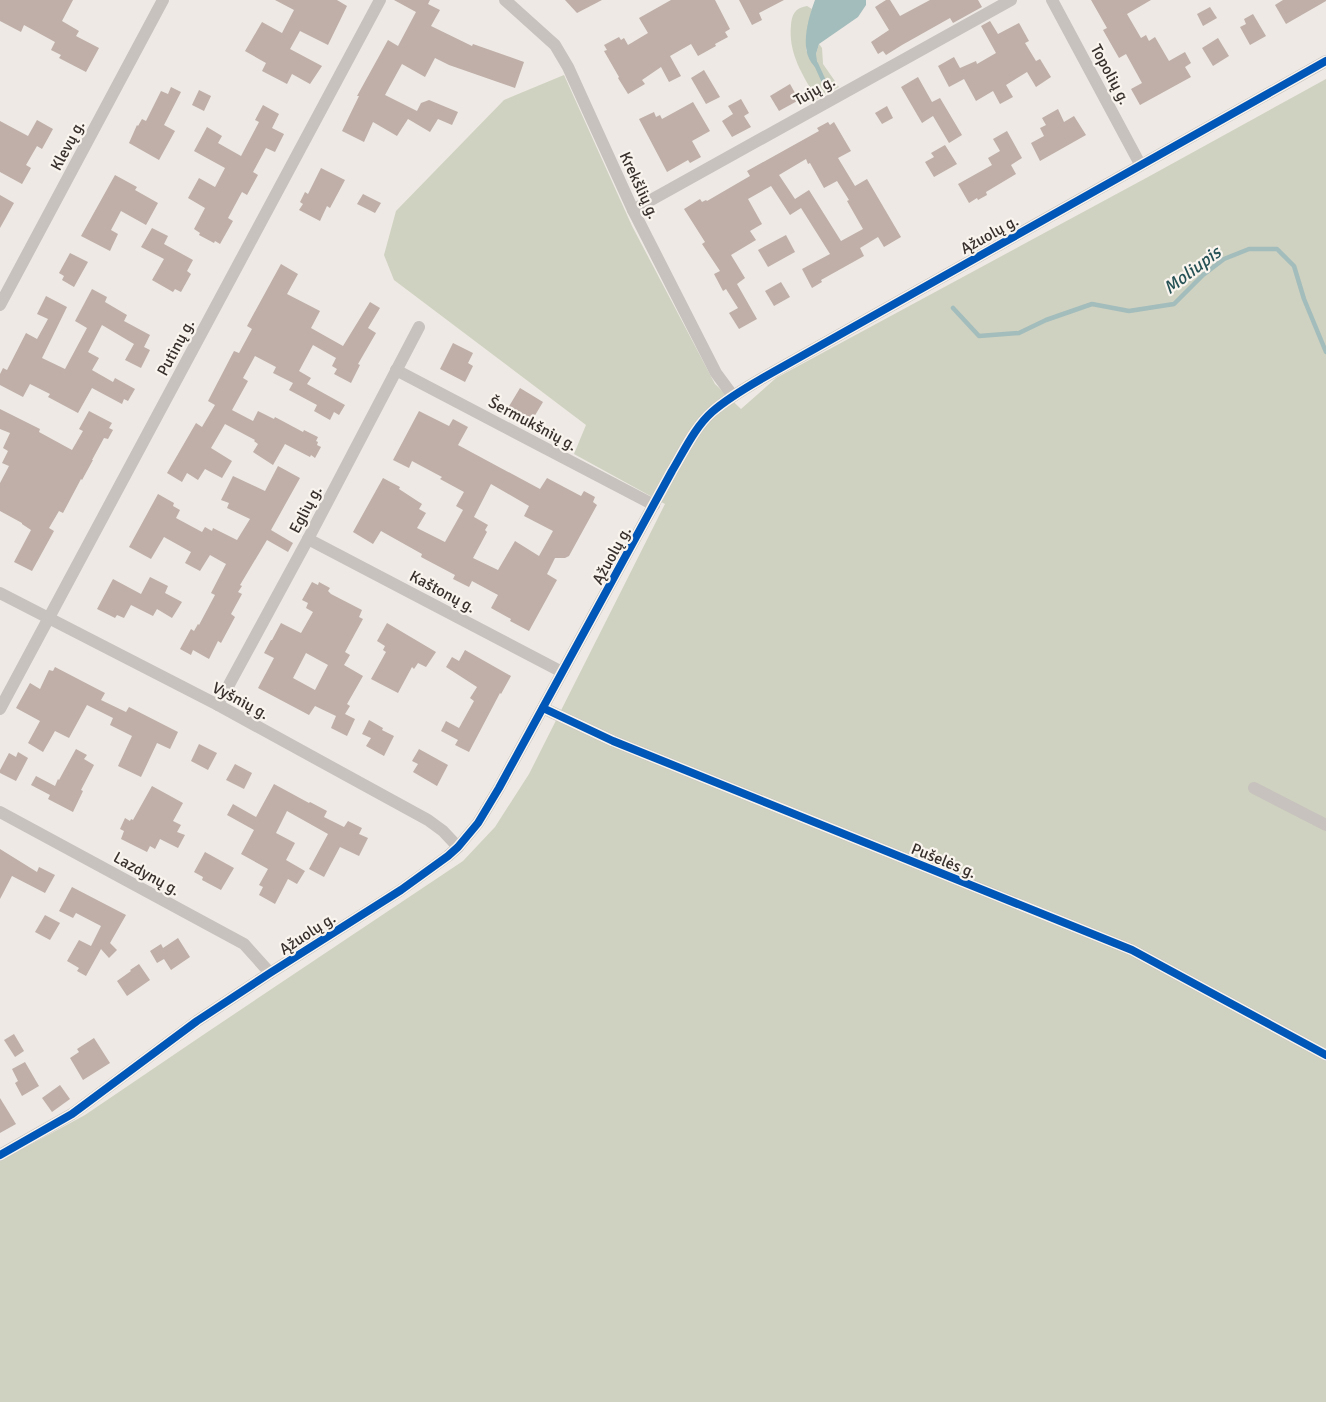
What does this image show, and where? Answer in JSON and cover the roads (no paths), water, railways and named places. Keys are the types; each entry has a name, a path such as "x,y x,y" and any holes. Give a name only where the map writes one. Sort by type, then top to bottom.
{"street":[{"name":"Klevų g.","path":"0,305 163,0"},
{"name":"Putinų g.","path":"0,709 380,0"},
{"name":"Krekšlių g.","path":"505,0 555,45 568,67 633,210 716,373 733,396"},
{"name":"Tujų g.","path":"633,210 1011,0"},
{"name":"Topolių g.","path":"1052,0 1140,164"},
{"name":"Ąžuolų g.","path":"0,1155 72,1114 197,1022 401,890 458,847 478,823 672,471 711,412 768,375 1326,61"},
{"name":"Eglių g.","path":"218,705 419,327"},
{"name":"Šermukšnių g.","path":"396,370 654,505"},
{"name":"Kaštonų g.","path":"308,539 562,672"},
{"name":"Vyšnių g.","path":"0,592 218,705 428,820 443,831 458,847"},
{"name":"Pušelės g.","path":"543,708 613,741 1132,950 1326,1055"},
{"path":"1254,788 1326,825"},
{"name":"Lazdynų g.","path":"0,812 244,945 270,973"}],"water":[{"path":"815,0 866,0 866,5 858,17 819,44 816,54 818,69 812,63 806,46 807,26"}],"waterway":[{"name":"Moliupis","path":"816,64 826,86"},
{"name":"Moliupis","path":"953,308 979,336 1019,333 1046,320 1092,304 1129,311 1174,304 1203,275 1224,259 1249,249 1277,249 1294,266 1304,299 1326,352"}]}
